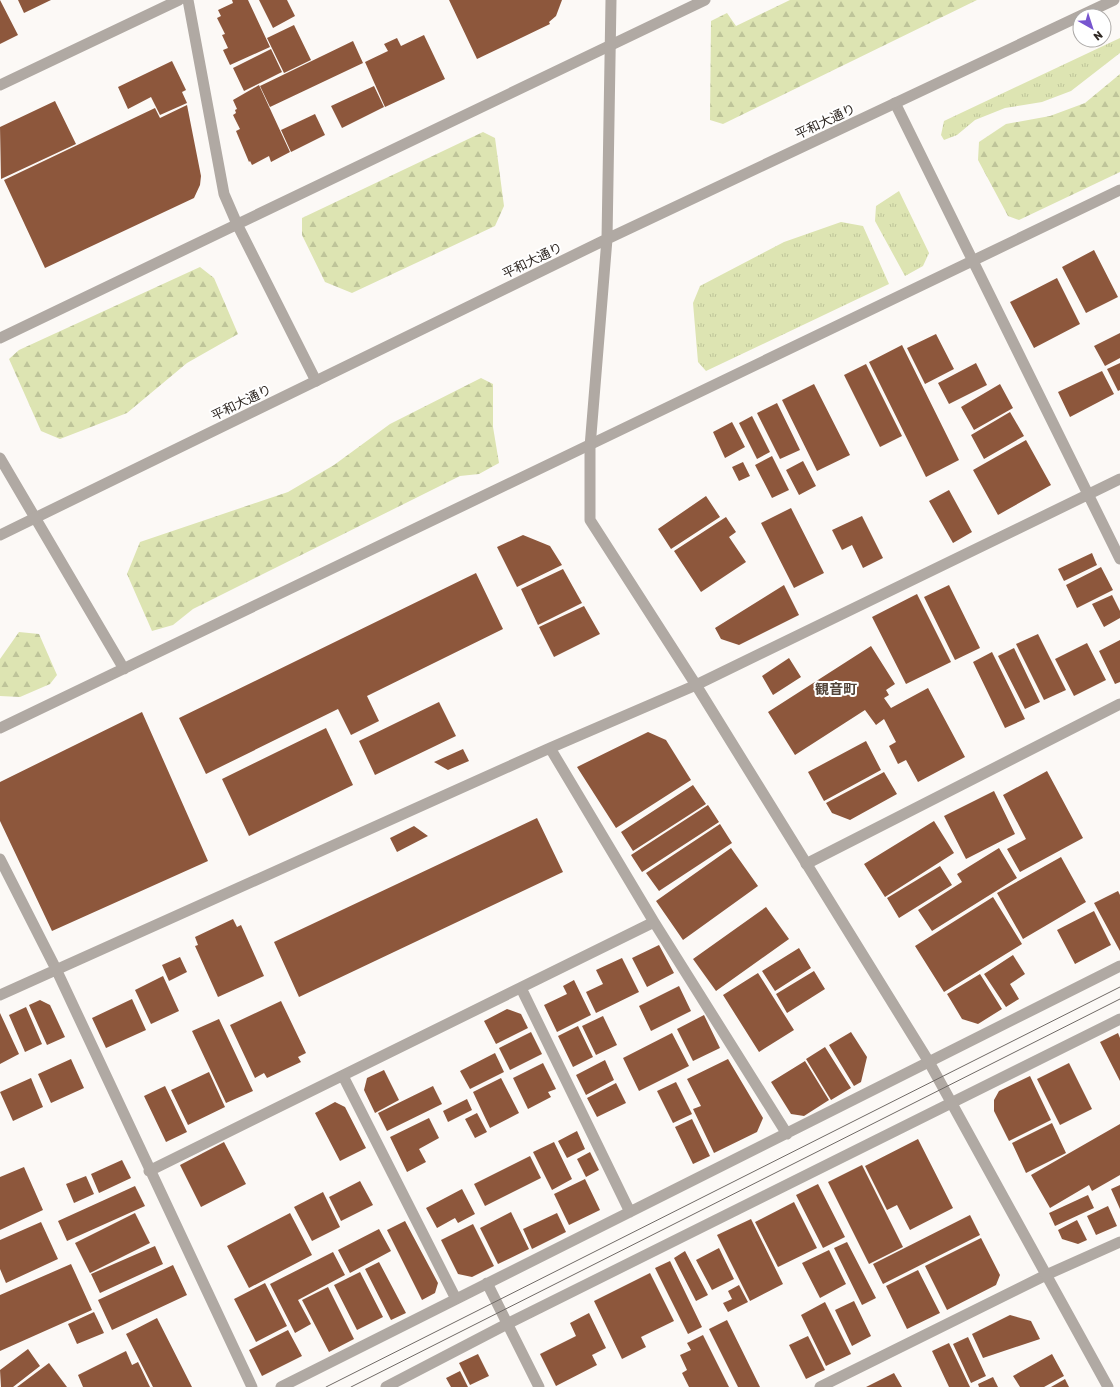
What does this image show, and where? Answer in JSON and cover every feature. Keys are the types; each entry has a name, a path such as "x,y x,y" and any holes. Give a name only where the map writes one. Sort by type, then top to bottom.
{"street":[{"path":"0,85 179,0"},
{"path":"188,0 224,194 237,224 316,381"},
{"path":"611,0 607,239 590,447 590,520 696,685 929,1062 1108,1387"},
{"path":"0,338 705,0"},
{"name":"平和大通り","path":"1097,8 1114,0"},
{"name":"平和大通り","path":"0,536 607,239 1072,20"},
{"path":"895,103 1120,559"},
{"path":"0,728 590,447 1120,190"},
{"path":"0,458 124,669"},
{"path":"0,994 550,748 696,685 1120,479"},
{"path":"806,864 1120,704"},
{"path":"550,748 654,922 787,1134"},
{"path":"0,859 56,969 149,1171 252,1387"},
{"path":"149,1171 654,922"},
{"path":"281,1387 1120,966"},
{"path":"521,988 630,1212"},
{"path":"386,1387 507,1324 1120,1019"},
{"path":"343,1076 456,1299"},
{"path":"820,1387 1046,1275 1120,1242"},
{"path":"487,1283 539,1387"}],"green space":[{"path":"790,0 977,0 723,124 710,120 711,21 727,13 736,26"},
{"path":"1120,38 1120,53 1071,91 1042,102 1005,108 975,120 957,135 944,140 941,135 944,121 1099,48 1112,48 1112,42"},
{"path":"1120,74 1120,172 1019,220 1008,216 978,160 979,142 1006,124 1050,116 1085,103"},
{"path":"483,132 495,138 504,206 495,226 352,293 325,282 302,235 302,218"},
{"path":"899,191 929,253 923,266 905,276 875,221 876,206"},
{"path":"841,222 863,226 889,284 706,371 698,362 693,303 700,286 784,242"},
{"path":"200,267 214,278 238,334 187,363 127,413 60,439 41,431 9,359 19,350"},
{"path":"481,378 493,384 493,427 499,463 479,474 460,476 193,609 173,625 152,631 127,574 140,542 288,492 334,465 390,424"},
{"path":"19,632 39,634 57,675 50,684 20,697 0,696 0,659"}],"building":[{"path":"0,0 18,35 0,44"},
{"path":"18,0 51,0 24,13"},
{"path":"232,0 248,0 270,47 230,65 223,50 228,48 222,35 225,34 217,18 221,16 218,10 233,3"},
{"path":"259,0 287,0 295,16 273,28"},
{"path":"449,0 562,0 556,16 549,22 550,24 477,59"},
{"path":"294,25 311,60 284,73 267,38"},
{"path":"424,35 445,79 385,107 365,62 388,51 384,44 397,38 401,46"},
{"path":"353,41 363,63 270,107 260,86"},
{"path":"271,49 282,72 244,91 233,68"},
{"path":"172,61 186,90 182,92 187,103 160,115 151,97 128,109 118,87"},
{"path":"259,85 290,152 271,162 269,156 252,165 250,161 249,162 236,131 240,129 233,115 236,113 235,110 237,109 233,100"},
{"path":"374,86 384,107 342,128 331,106"},
{"path":"55,101 76,144 1,179 0,127"},
{"path":"187,105 201,176 200,185 194,198 45,268 4,180 155,108 160,118"},
{"path":"315,114 325,135 291,152 281,130"},
{"path":"1094,250 1118,297 1086,313 1062,267"},
{"path":"1057,278 1080,324 1034,348 1010,302"},
{"path":"1120,333 1120,358 1105,366 1094,346"},
{"path":"936,334 954,369 925,384 907,348"},
{"path":"902,345 959,460 926,477 869,362"},
{"path":"976,363 987,385 949,404 938,383"},
{"path":"1120,363 1120,390 1118,391 1107,369"},
{"path":"866,364 902,436 880,447 844,375"},
{"path":"1102,371 1114,394 1070,417 1058,392"},
{"path":"814,384 850,455 817,471 782,400"},
{"path":"1000,384 1013,408 974,430 961,407"},
{"path":"777,403 800,450 780,459 757,413"},
{"path":"1010,412 1024,436 984,459 971,435"},
{"path":"752,416 770,452 757,459 739,423"},
{"path":"732,422 745,447 725,458 713,432"},
{"path":"1026,440 1051,485 998,515 973,470"},
{"path":"772,456 789,490 772,498 755,465"},
{"path":"803,461 816,486 799,495 786,470"},
{"path":"743,462 750,476 739,481 732,467"},
{"path":"949,490 972,532 953,543 929,501"},
{"path":"706,496 720,517 671,549 658,529"},
{"path":"791,508 824,573 794,588 761,523"},
{"path":"862,516 883,558 863,568 852,545 842,550 832,530"},
{"path":"726,517 736,532 729,537 746,562 701,592 674,551"},
{"path":"523,535 550,546 562,565 517,587 497,547"},
{"path":"1092,553 1097,565 1064,581 1058,569"},
{"path":"1101,567 1113,590 1077,608 1066,585"},
{"path":"563,569 582,603 538,625 521,589"},
{"path":"476,573 503,629 367,696 379,721 351,735 338,709 206,774 179,718"},
{"path":"784,585 799,615 739,645 721,639 715,628"},
{"path":"949,585 980,648 955,660 924,597"},
{"path":"917,594 951,662 906,684 872,617"},
{"path":"1112,595 1120,611 1120,618 1104,627 1092,604"},
{"path":"584,606 600,634 554,657 539,627"},
{"path":"1038,634 1066,690 1044,700 1016,644"},
{"path":"1120,640 1120,682 1115,684 1099,651"},
{"path":"1087,643 1106,680 1074,696 1055,659"},
{"path":"871,646 895,684 886,690 889,695 884,698 891,708 928,688 965,757 918,782 906,760 898,764 889,746 896,742 884,719 876,725 865,710 795,755 768,712"},
{"path":"1014,648 1040,702 1025,709 998,656"},
{"path":"992,652 1025,719 1005,728 973,662"},
{"path":"789,658 801,677 773,695 762,676"},
{"path":"439,702 456,736 375,775 359,741"},
{"path":"142,712 208,861 52,931 0,821 0,782"},
{"path":"326,728 353,785 249,836 222,779"},
{"path":"648,732 666,740 691,780 616,828 577,767"},
{"path":"866,741 881,770 824,801 808,772"},
{"path":"463,749 469,761 448,770 434,762"},
{"path":"1047,771 1083,838 1020,872 1007,849 1026,839 1003,795"},
{"path":"884,772 897,794 850,820 832,813 826,803"},
{"path":"693,785 706,804 633,851 621,832"},
{"path":"994,791 1015,834 966,859 944,816"},
{"path":"708,805 719,822 642,872 631,855"},
{"path":"537,818 563,872 299,997 274,942"},
{"path":"934,821 954,853 885,897 864,864"},
{"path":"720,824 732,843 659,891 646,873"},
{"path":"414,826 428,836 397,852 390,838"},
{"path":"731,848 758,886 683,940 656,901"},
{"path":"999,848 1017,878 932,931 918,910 962,882 957,874"},
{"path":"1061,857 1086,902 1023,939 997,893"},
{"path":"940,866 952,885 899,918 887,898"},
{"path":"1118,891 1120,895 1120,951 1094,903"},
{"path":"993,897 1022,944 944,992 915,946"},
{"path":"766,907 789,939 716,991 693,959"},
{"path":"1094,911 1111,945 1075,964 1057,930"},
{"path":"233,919 237,927 241,925 264,976 218,997 195,946 198,945 195,937"},
{"path":"659,945 674,973 647,987 632,958"},
{"path":"799,948 811,968 775,991 762,971"},
{"path":"1013,955 1025,974 1010,984 1019,999 1006,1007 984,974"},
{"path":"180,957 187,972 169,981 162,965"},
{"path":"622,958 639,992 596,1013 586,992 603,984 596,970"},
{"path":"814,971 825,989 787,1013 776,994"},
{"path":"758,973 794,1030 759,1052 723,995"},
{"path":"980,974 1002,1009 978,1024 962,1019 947,994"},
{"path":"163,976 179,1011 151,1024 135,990"},
{"path":"574,980 591,1015 557,1032 544,1005 567,994 563,986"},
{"path":"679,986 691,1011 651,1031 639,1006"},
{"path":"132,999 146,1030 106,1048 92,1018"},
{"path":"40,1000 50,1005 65,1037 47,1045 29,1005"},
{"path":"281,1001 306,1053 298,1057 301,1062 267,1078 264,1073 255,1078 230,1025"},
{"path":"26,1007 42,1044 25,1052 9,1015"},
{"path":"507,1009 521,1014 528,1028 496,1044 484,1021"},
{"path":"0,1013 19,1054 0,1064"},
{"path":"704,1015 720,1048 693,1061 677,1029"},
{"path":"603,1016 617,1045 596,1055 582,1026"},
{"path":"219,1019 253,1091 226,1103 192,1031"},
{"path":"578,1026 593,1057 573,1067 558,1036"},
{"path":"531,1032 542,1054 510,1070 499,1048"},
{"path":"851,1032 867,1057 861,1082 854,1086 829,1045"},
{"path":"672,1033 689,1066 639,1091 623,1058"},
{"path":"1118,1033 1120,1038 1120,1081 1100,1042"},
{"path":"825,1047 851,1088 831,1100 806,1059"},
{"path":"495,1053 504,1072 470,1089 460,1071"},
{"path":"71,1059 84,1088 51,1103 38,1074"},
{"path":"728,1059 763,1118 757,1132 714,1153 693,1109 701,1106 687,1079"},
{"path":"605,1060 614,1080 586,1095 576,1075"},
{"path":"805,1061 829,1100 804,1116 791,1114 771,1082"},
{"path":"543,1063 556,1089 548,1092 551,1097 528,1109 513,1078"},
{"path":"1069,1063 1092,1109 1060,1125 1037,1079"},
{"path":"384,1070 399,1100 375,1113 364,1090 367,1078"},
{"path":"209,1072 225,1107 188,1125 171,1090"},
{"path":"1030,1076 1051,1120 1009,1141 994,1111 994,1100 999,1091"},
{"path":"31,1078 43,1107 13,1121 0,1092"},
{"path":"501,1078 519,1113 490,1128 473,1092"},
{"path":"676,1082 692,1114 673,1123 657,1091"},
{"path":"616,1083 626,1103 597,1117 587,1098"},
{"path":"165,1086 187,1132 166,1142 144,1096"},
{"path":"433,1086 442,1104 387,1131 378,1113"},
{"path":"467,1099 472,1110 448,1122 443,1111"},
{"path":"335,1102 345,1107 366,1148 340,1161 315,1113"},
{"path":"477,1113 487,1132 475,1138 465,1119"},
{"path":"429,1118 439,1138 419,1149 426,1162 407,1172 390,1137"},
{"path":"692,1119 710,1156 693,1164 675,1127"},
{"path":"1052,1123 1066,1153 1026,1173 1012,1143"},
{"path":"1120,1124 1120,1175 1092,1191 1089,1185 1050,1208 1031,1175"},
{"path":"577,1131 585,1149 567,1158 558,1141"},
{"path":"918,1139 953,1208 910,1230 897,1205 887,1210 865,1166"},
{"path":"224,1142 246,1184 201,1207 180,1165"},
{"path":"554,1142 572,1179 552,1190 533,1152"},
{"path":"590,1152 599,1170 586,1177 577,1159"},
{"path":"530,1156 541,1178 485,1206 474,1184"},
{"path":"122,1160 131,1178 99,1193 91,1174"},
{"path":"862,1165 903,1247 869,1264 828,1182"},
{"path":"24,1167 43,1210 0,1230 0,1177"},
{"path":"86,1176 94,1194 74,1203 66,1184"},
{"path":"585,1179 600,1210 569,1225 554,1194"},
{"path":"360,1181 373,1205 341,1221 329,1197"},
{"path":"818,1184 845,1237 823,1248 796,1195"},
{"path":"1120,1185 1120,1209 1111,1189"},
{"path":"135,1186 145,1206 67,1241 58,1221"},
{"path":"462,1189 475,1214 458,1223 455,1218 437,1228 426,1208"},
{"path":"323,1192 340,1227 312,1241 294,1207"},
{"path":"1088,1195 1094,1208 1055,1226 1049,1213"},
{"path":"794,1202 817,1248 778,1267 755,1222"},
{"path":"1108,1206 1117,1226 1096,1235 1087,1216"},
{"path":"511,1212 529,1249 498,1264 480,1228"},
{"path":"135,1213 150,1243 90,1273 75,1243"},
{"path":"290,1213 312,1255 249,1288 227,1246"},
{"path":"557,1213 566,1232 532,1249 523,1229"},
{"path":"970,1215 980,1235 883,1284 873,1264"},
{"path":"751,1219 783,1284 750,1301 717,1235"},
{"path":"1077,1220 1087,1240 1078,1244 1062,1239 1058,1230"},
{"path":"405,1221 438,1283 435,1293 422,1300 387,1230"},
{"path":"41,1222 58,1259 6,1283 0,1269 0,1240"},
{"path":"473,1224 494,1266 472,1277 458,1274 441,1240"},
{"path":"379,1229 391,1251 350,1273 338,1250"},
{"path":"981,1238 1000,1275 996,1285 947,1310 925,1266"},
{"path":"847,1242 876,1298 862,1305 834,1248"},
{"path":"155,1246 163,1264 100,1293 91,1274"},
{"path":"719,1248 734,1279 712,1290 696,1260"},
{"path":"829,1250 846,1284 820,1298 802,1263"},
{"path":"685,1251 708,1295 696,1301 674,1258"},
{"path":"333,1252 345,1275 298,1300 311,1324 295,1333 270,1284"},
{"path":"670,1261 702,1327 688,1334 655,1268"},
{"path":"379,1262 406,1313 391,1320 365,1269"},
{"path":"71,1264 92,1310 0,1351 0,1295"},
{"path":"173,1265 187,1295 112,1330 98,1300"},
{"path":"918,1270 940,1313 907,1329 886,1286"},
{"path":"360,1272 383,1317 357,1330 334,1285"},
{"path":"650,1273 674,1321 641,1337 646,1347 622,1359 594,1301"},
{"path":"265,1283 287,1326 256,1342 234,1299"},
{"path":"739,1285 748,1302 728,1312 723,1303 732,1299 728,1291"},
{"path":"328,1287 354,1339 329,1352 302,1300"},
{"path":"854,1301 871,1336 852,1346 835,1310"},
{"path":"825,1302 851,1354 826,1366 801,1315"},
{"path":"94,1312 104,1333 77,1344 68,1324"},
{"path":"589,1313 606,1348 592,1355 597,1365 556,1386 540,1354 576,1336 570,1323"},
{"path":"1010,1315 1031,1321 1040,1339 983,1358 972,1334"},
{"path":"157,1318 192,1387 153,1387 126,1334"},
{"path":"727,1320 760,1387 738,1387 709,1329"},
{"path":"288,1330 302,1356 262,1376 249,1350"},
{"path":"703,1335 729,1387 689,1387 682,1373 687,1370 680,1355 691,1350 687,1343"},
{"path":"808,1336 825,1370 806,1379 789,1345"},
{"path":"968,1337 986,1376 971,1383 953,1344"},
{"path":"949,1343 970,1387 949,1387 932,1351"},
{"path":"28,1349 40,1366 13,1387 1,1387 0,1370"},
{"path":"126,1351 132,1365 138,1362 150,1387 83,1387 78,1375"},
{"path":"478,1354 489,1376 470,1385 459,1363"},
{"path":"1052,1354 1064,1376 1044,1387 1020,1387 1013,1376"},
{"path":"49,1363 67,1387 17,1387"},
{"path":"460,1371 468,1387 451,1387 446,1378"},
{"path":"894,1373 902,1387 866,1387"},
{"path":"993,1377 998,1387 979,1387 978,1384"},
{"path":"1065,1379 1069,1387 1051,1387"}],"tram line":[{"path":"326,1387 1120,987"},
{"path":"351,1387 1120,999"}],"district":[{"name":"観音町","path":"836,689"}]}
